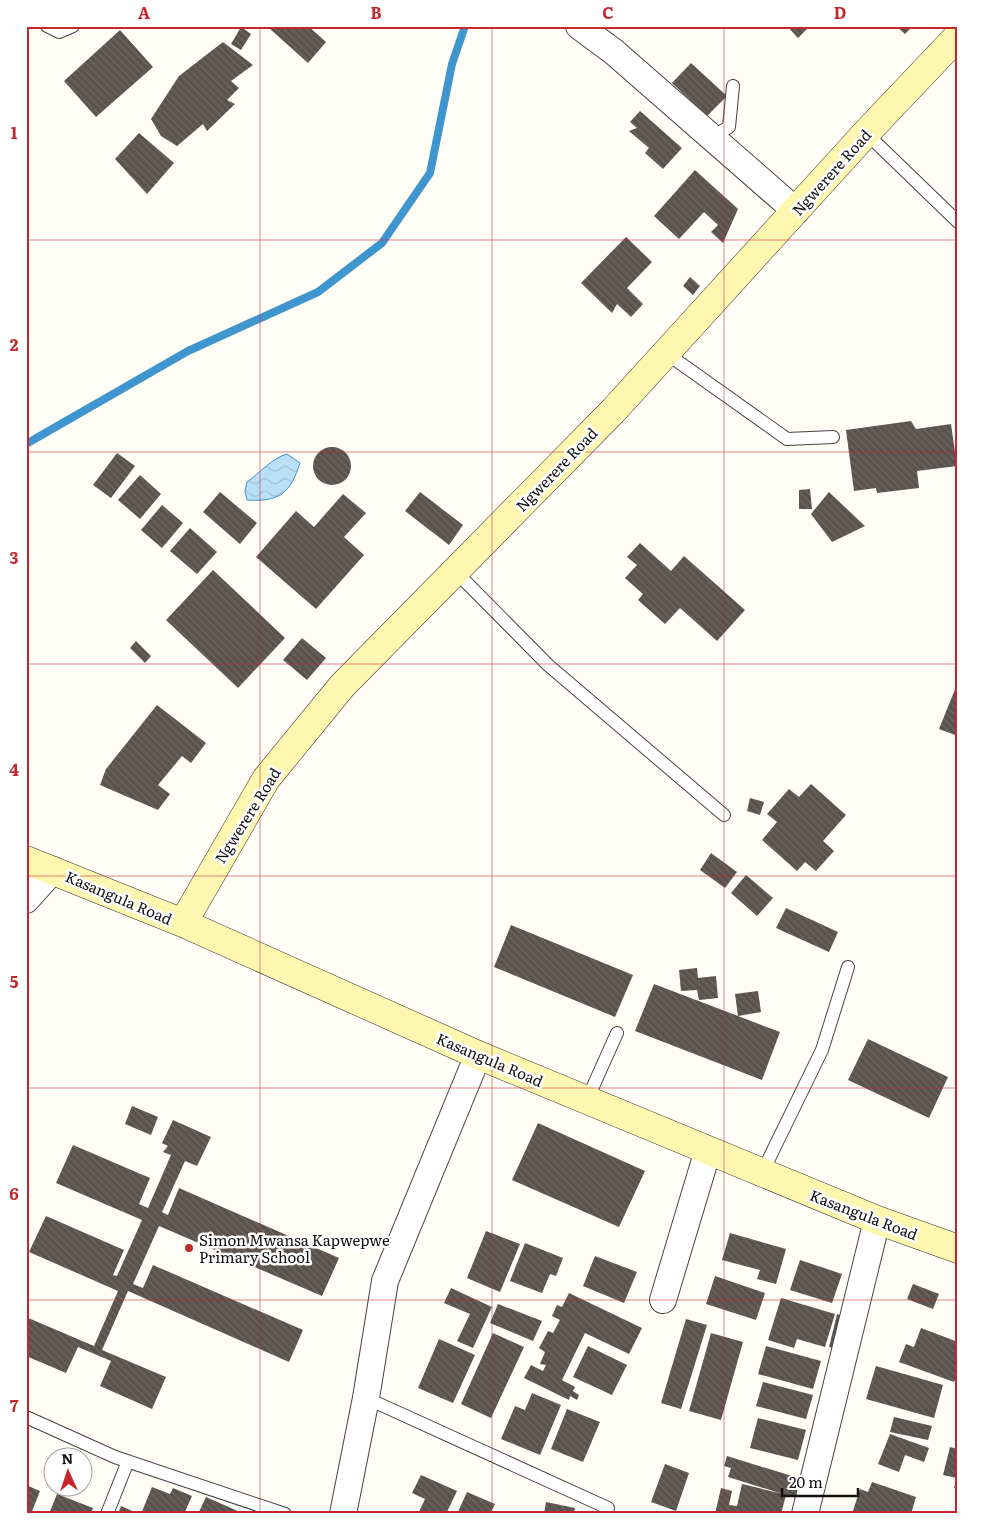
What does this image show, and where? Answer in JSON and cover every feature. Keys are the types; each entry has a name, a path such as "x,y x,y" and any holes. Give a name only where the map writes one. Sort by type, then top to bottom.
{"street":[{"path":"578,26 614,52 796,211"},
{"name":"Ngwerere Road","path":"183,923 266,779 342,686 456,572 666,353 866,133 958,36"},
{"name":"Kasangula Road","path":"26,860 183,923 478,1055 876,1220 958,1249"},
{"path":"26,900 53,870"},
{"path":"343,1514 366,1398 385,1280 478,1055"},
{"path":"662,1300 708,1150"},
{"path":"805,1514 876,1220"}],"lane":[{"path":"47,26 59,32 72,26"},
{"path":"712,137 729,127 733,86"},
{"path":"866,133 958,222"},
{"path":"666,353 787,438 833,437"},
{"path":"456,572 548,665 724,815"},
{"path":"762,1173 822,1050 848,967"},
{"path":"587,1100 618,1032"},
{"path":"366,1398 608,1508"},
{"path":"26,1417 128,1461 285,1514"},
{"path":"107,1514 128,1461"}],"water":[{"path":"287,454 300,463 287,489 275,497 247,500 245,491 247,482 271,462"}],"building":[{"path":"271,26 308,26 326,42 308,63 269,28"},
{"path":"787,26 810,26 798,38"},
{"path":"896,26 913,26 905,34"},
{"path":"241,27 251,34 241,50 231,44"},
{"path":"120,30 153,67 96,117 64,81"},
{"path":"223,42 253,65 231,81 239,88 227,100 235,104 207,131 203,124 177,146 161,136 151,119 179,76"},
{"path":"691,63 727,96 707,116 672,83"},
{"path":"640,111 682,148 663,169 645,153 649,148 629,131 637,128 630,122"},
{"path":"139,133 174,163 147,194 115,159"},
{"path":"695,170 738,209 723,243 711,232 718,225 704,212 679,239 654,216"},
{"path":"626,237 652,262 627,288 643,304 631,317 617,304 612,313 581,283"},
{"path":"690,277 700,286 693,295 683,286"},
{"path":"911,421 916,429 951,424 957,466 917,471 919,488 877,493 876,488 854,491 846,430"},
{"path":"332,447 339,448 345,453 350,459 350,473 345,479 339,484 332,485 325,484 319,479 314,473 313,466 314,459 319,453 325,448"},
{"path":"117,453 135,466 111,498 93,485"},
{"path":"140,475 161,494 140,519 118,500"},
{"path":"810,489 812,509 799,509 799,490"},
{"path":"220,492 257,523 240,544 203,512"},
{"path":"420,492 463,525 449,545 405,511"},
{"path":"829,492 865,526 832,542 811,514"},
{"path":"343,494 366,513 344,537 364,555 316,609 256,557 296,511 314,527"},
{"path":"162,505 183,523 162,548 141,530"},
{"path":"190,528 217,552 197,574 170,551"},
{"path":"640,543 671,571 684,556 745,610 717,641 680,608 665,624 638,600 643,594 625,578 637,565 627,557"},
{"path":"213,570 285,638 238,688 166,620"},
{"path":"302,638 326,658 307,680 283,660"},
{"path":"136,641 151,656 145,663 130,648"},
{"path":"958,682 958,736 939,729"},
{"path":"157,705 206,743 191,763 182,756 158,785 170,794 158,810 100,785 106,769"},
{"path":"811,784 846,815 823,841 834,851 816,871 805,862 797,871 762,840 777,822 767,814 789,789 799,797"},
{"path":"750,798 764,802 760,815 747,811"},
{"path":"711,853 737,872 725,888 700,870"},
{"path":"746,875 773,898 757,916 731,893"},
{"path":"786,908 838,932 829,952 776,928"},
{"path":"511,925 633,975 615,1017 494,967"},
{"path":"697,968 698,978 716,976 718,998 699,1000 697,990 681,991 679,970"},
{"path":"654,984 780,1032 762,1080 635,1031"},
{"path":"758,991 761,1012 738,1016 735,994"},
{"path":"868,1039 948,1077 929,1118 848,1080"},
{"path":"132,1106 158,1117 151,1135 125,1124"},
{"path":"173,1120 211,1137 197,1166 185,1161 162,1212 168,1215 179,1188 339,1258 322,1296 159,1226 133,1284 143,1288 153,1265 303,1330 289,1362 128,1291 102,1350 166,1377 152,1409 100,1386 111,1361 78,1347 66,1373 26,1356 26,1317 94,1346 118,1291 29,1252 46,1216 124,1250 113,1275 117,1276 142,1220 56,1183 73,1145 150,1178 139,1204 148,1208 171,1155 163,1152 168,1146 162,1143"},
{"path":"538,1123 645,1171 619,1227 512,1180"},
{"path":"486,1231 520,1244 500,1292 467,1278"},
{"path":"730,1233 786,1249 776,1284 757,1279 760,1270 722,1260"},
{"path":"525,1243 563,1258 556,1276 550,1274 542,1293 510,1281"},
{"path":"595,1256 637,1272 624,1303 583,1286"},
{"path":"800,1260 842,1274 832,1303 790,1290"},
{"path":"715,1276 765,1293 756,1320 706,1304"},
{"path":"913,1284 939,1294 933,1309 907,1299"},
{"path":"451,1288 492,1307 473,1348 457,1341 470,1314 444,1303"},
{"path":"569,1293 642,1328 629,1354 585,1333 562,1380 575,1387 573,1391 579,1395 577,1400 570,1396 569,1400 524,1378 531,1365 543,1371 546,1365 540,1364 545,1352 539,1348 548,1331 553,1333 560,1320 552,1316 557,1305 562,1307"},
{"path":"781,1298 835,1314 825,1347 797,1339 794,1348 768,1340"},
{"path":"498,1304 542,1321 533,1341 490,1323"},
{"path":"837,1314 848,1319 841,1350 829,1347"},
{"path":"686,1319 707,1325 681,1409 661,1403"},
{"path":"921,1328 958,1342 958,1373 954,1382 899,1362 906,1344 914,1347"},
{"path":"493,1333 524,1347 491,1418 461,1404"},
{"path":"711,1333 743,1342 721,1420 689,1411"},
{"path":"439,1339 475,1355 453,1403 418,1388"},
{"path":"588,1346 627,1365 612,1395 573,1377"},
{"path":"766,1346 821,1361 813,1389 758,1374"},
{"path":"876,1366 943,1385 934,1418 866,1399"},
{"path":"763,1382 813,1395 806,1419 756,1406"},
{"path":"532,1393 561,1405 540,1455 501,1439 515,1406 525,1410"},
{"path":"567,1409 600,1422 583,1462 551,1449"},
{"path":"894,1417 932,1426 928,1440 890,1432"},
{"path":"758,1418 806,1430 798,1460 750,1448"},
{"path":"890,1434 929,1448 924,1462 905,1455 899,1472 878,1464"},
{"path":"950,1447 958,1449 958,1489 954,1488 957,1478 943,1475"},
{"path":"727,1456 805,1480 800,1499 786,1495 781,1514 715,1514 721,1488 732,1491 729,1505 737,1506 742,1484 783,1494 728,1477 731,1468 724,1466"},
{"path":"665,1464 689,1473 676,1511 651,1502"},
{"path":"421,1475 457,1491 446,1514 418,1514 425,1499 412,1493"},
{"path":"872,1482 916,1497 911,1514 852,1514 860,1489 868,1492"},
{"path":"26,1485 40,1491 31,1514 26,1514"},
{"path":"152,1487 170,1494 173,1488 192,1496 184,1514 141,1514"},
{"path":"467,1492 495,1504 490,1514 457,1514"},
{"path":"206,1497 240,1512 239,1514 198,1514"},
{"path":"55,1498 67,1498 93,1508 91,1514 49,1514"},
{"path":"546,1502 575,1508 574,1514 544,1514"},
{"path":"121,1506 139,1514 118,1514"}],"waterway":[{"path":"26,444 188,351 318,292 382,243 430,173 452,64 465,26"}],"place":[{"name":"Simon Mwansa Kapwepwe Primary School","path":"189,1248"}]}
